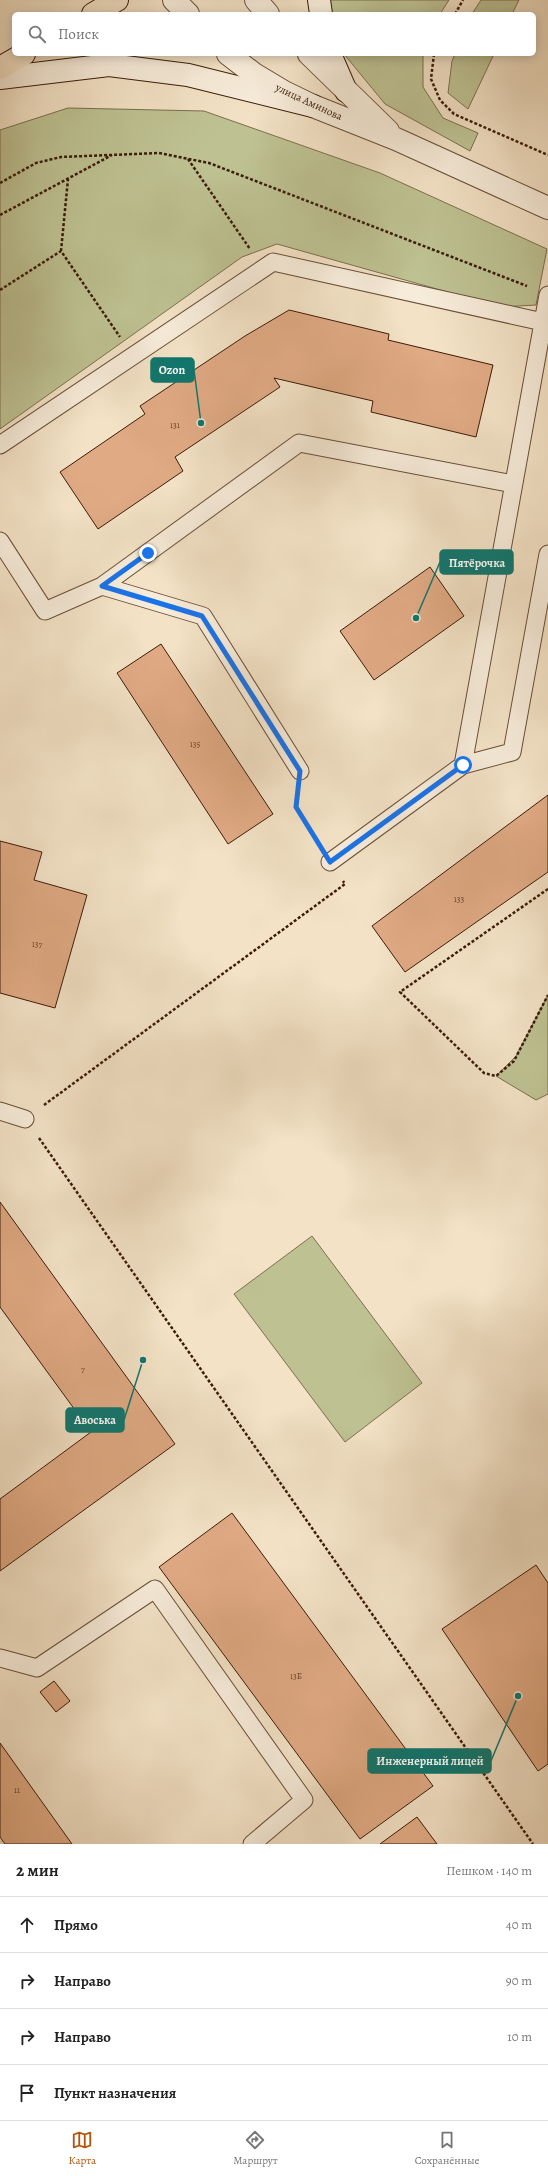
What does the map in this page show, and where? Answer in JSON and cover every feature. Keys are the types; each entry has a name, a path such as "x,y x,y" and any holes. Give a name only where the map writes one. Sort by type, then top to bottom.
{"main road":[{"path":"96,12 117,0"},
{"path":"0,68 21,56"}],"street":[{"path":"174,0 186,12"},
{"path":"256,0 266,12"},
{"path":"319,0 321,12"},
{"name":"улица Аминова","path":"231,56 284,92 313,106 396,139 548,208"},
{"name":"улица Аминова","path":"311,56 396,139"},
{"path":"331,56 346,91"},
{"path":"0,78 109,65 188,75 313,106"}],"lane":[{"path":"0,445 273,262 543,322"},
{"path":"463,765 543,322 541,292"},
{"path":"0,541 45,611 102,586 299,443 513,484"},
{"path":"330,862 463,765 512,752 548,554"},
{"path":"102,586 202,616 300,771"},
{"path":"0,1111 25,1119"},
{"path":"0,1658 37,1668 155,1589 304,1800 252,1844"}],"path":[{"path":"456,12 463,0"},
{"path":"434,56 431,79 440,100 454,114 548,155"},
{"path":"0,183 36,164 61,157 159,153 209,163 541,292"},
{"path":"0,215 113,155"},
{"path":"188,159 264,268"},
{"path":"68,179 62,251 132,356"},
{"path":"0,290 62,251"},
{"path":"300,771 296,807 345,884 25,1119 533,1844"},
{"path":"548,889 400,992 484,1073 496,1076 514,1061 548,995"}],"green space":[{"path":"330,0 449,0 441,12 332,12"},
{"path":"481,0 519,0 513,12 473,12"},
{"path":"346,56 423,56 423,87 443,118 478,133 470,151 385,104"},
{"path":"454,56 493,56 468,109 448,93 452,61"},
{"path":"68,108 204,111 380,173 547,249 536,305 501,307 277,244 242,257 0,429 0,130"},
{"path":"548,995 548,1094 536,1100 496,1076 516,1056"},
{"path":"312,1236 422,1383 345,1442 234,1294"}],"building":[{"path":"289,310 389,334 388,340 493,365 476,437 371,412 373,401 274,378 280,387 175,457 183,471 98,529 60,472 145,414 140,406 245,336"},
{"path":"430,567 464,616 374,680 340,631"},
{"path":"161,644 273,814 228,844 117,673"},
{"path":"548,795 548,872 405,972 372,926"},
{"path":"0,841 42,852 34,880 87,895 55,1008 0,993"},
{"path":"0,1202 175,1444 0,1571 0,1499 91,1432 0,1307"},
{"path":"232,1513 433,1786 360,1839 159,1567"},
{"path":"536,1565 548,1583 548,1764 538,1771 442,1629"},
{"path":"54,1681 70,1701 56,1712 40,1692"},
{"path":"0,1743 72,1844 5,1844 0,1837"},
{"path":"417,1817 437,1844 380,1844"}],"place":[{"name":"Ozon","path":"201,423"},
{"name":"Пятёрочка","path":"416,618"},
{"name":"Авоська","path":"143,1360"},
{"name":"Инженерный лицей","path":"518,1696"}],"route":[{"path":"148,553 102,586 202,616 300,771 296,807 330,862 463,765"}]}
